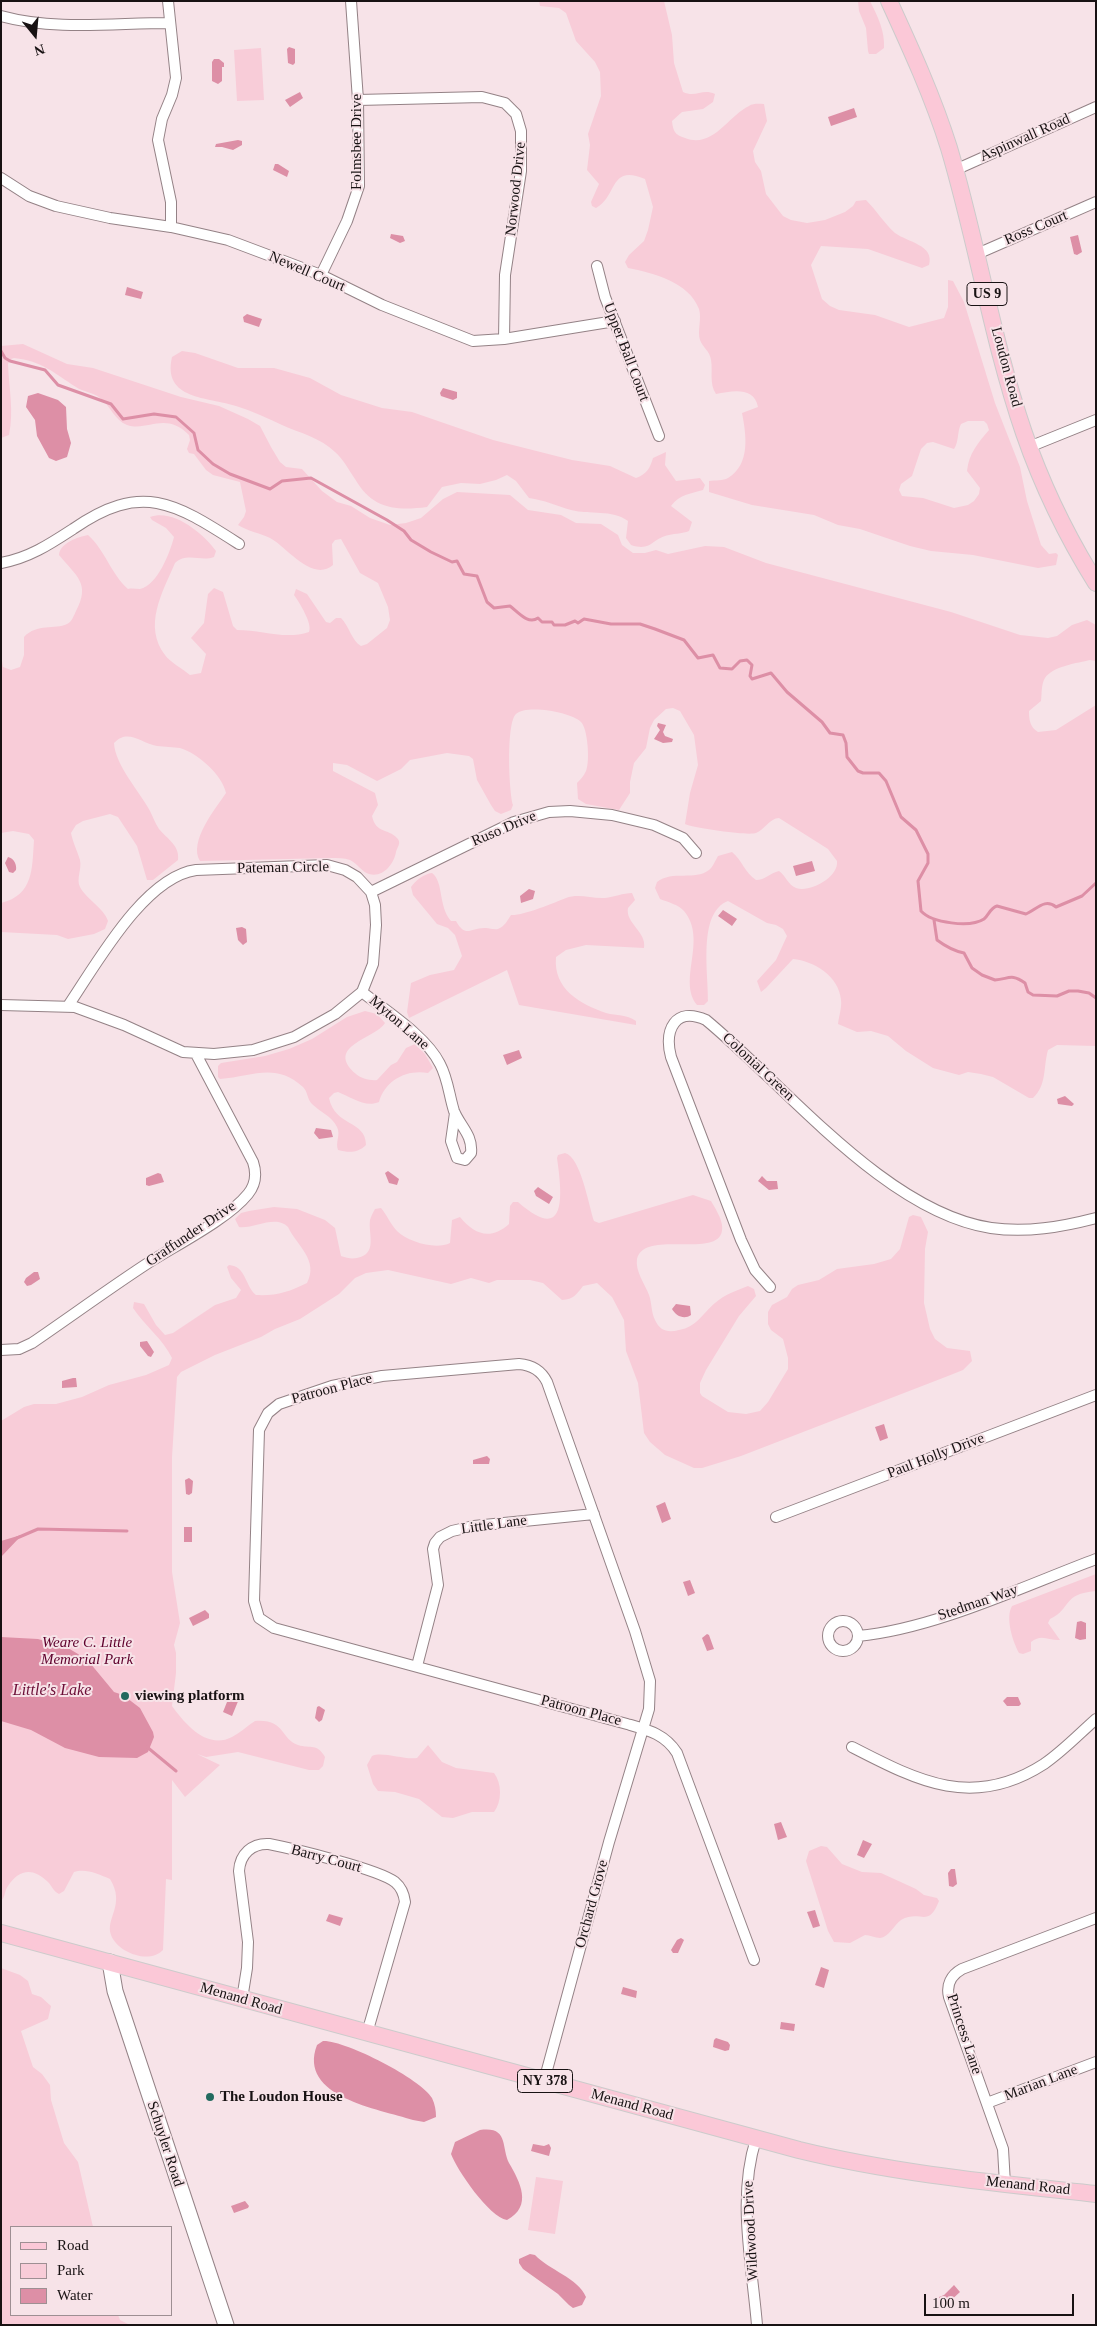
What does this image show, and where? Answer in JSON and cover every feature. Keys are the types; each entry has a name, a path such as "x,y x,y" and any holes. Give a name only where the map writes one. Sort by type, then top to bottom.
{"main road":[{"name":"Loudon Road","path":"888,1 931,98 955,170 1009,380 1029,447 1057,513 1096,583"},
{"name":"Menand Road","path":"1,1933 756,2139 858,2163 1006,2184 1096,2194"}],"street":[{"path":"168,1 176,78 172,95 162,119 158,140 171,202 171,227"},
{"name":"Folmsbee Drive","path":"321,275 358,195 360,178 358,100 351,1"},
{"path":"1,16 32,23 57,25 169,23"},
{"name":"Norwood Drive","path":"358,100 482,97 505,103 516,114 521,131 521,171 505,275 504,339"},
{"name":"Aspinwall Road","path":"955,170 1096,107"},
{"name":"Newell Court","path":"1,178 29,196 56,206 110,218 171,227 228,240 321,275 382,305 461,338 477,341 504,339 615,321"},
{"name":"Ross Court","path":"977,254 1096,202"},
{"name":"Upper Ball Court","path":"597,266 603,291 659,436"},
{"path":"1029,447 1096,420"},
{"path":"1,563 38,551 98,513 136,500 155,502 183,511 239,544"},
{"name":"Ruso Drive","path":"371,892 514,822 549,812 570,811 612,815 654,825 684,838 696,852"},
{"name":"Pateman Circle","path":"68,1006 137,908 157,887 176,875 196,870 327,865 352,873 363,881 371,892"},
{"path":"1,1005 68,1006 102,1016 183,1052 196,1054 239,1052 281,1042 335,1014 362,992 370,973 375,945 375,910 371,892"},
{"name":"Myton Lane","path":"362,992 408,1028 437,1058 446,1077 455,1112"},
{"name":"Colonial Green","path":"770,1287 755,1270 741,1240 671,1057 668,1041 669,1031 676,1021 685,1016 693,1015 706,1020 850,1151 909,1196 936,1212 982,1226 1015,1230 1043,1229 1096,1218"},
{"name":"Graffunder Drive","path":"1,1350 19,1349 32,1343 145,1265 214,1222 242,1200 252,1188 256,1177 253,1162 196,1054"},
{"name":"Patroon Place","path":"642,1728 650,1703 648,1676 635,1631 547,1382 538,1370 529,1366 500,1366 363,1380 305,1394 272,1409 261,1423 258,1438 254,1601 257,1614 262,1622 274,1628 642,1728 669,1741 678,1753 754,1960"},
{"name":"Paul Holly Drive","path":"776,1517 1096,1395"},
{"name":"Little Lane","path":"417,1666 438,1585 433,1549 440,1537 452,1531 474,1526 594,1514"},
{"name":"Stedman Way","path":"858,1636 884,1632 948,1614 1096,1559"},
{"path":"852,1747 904,1774 936,1784 963,1788 988,1786 1015,1778 1045,1763 1096,1719"},
{"name":"Orchard Grove","path":"544,2081 642,1728"},
{"name":"Barry Court","path":"242,1999 248,1942 239,1871 241,1861 247,1852 259,1845 269,1844 361,1868 395,1882 403,1893 405,1902 367,2033"},
{"name":"Princess Lane","path":"1006,2184 1004,2151 949,1998 948,1986 951,1979 962,1969 1096,1918"},
{"name":"Schuyler Road","path":"110,1962 117,1997 226,2325"},
{"name":"Marian Lane","path":"987,2103 1096,2062"},
{"name":"Wildwood Drive","path":"756,2139 748,2165 747,2204 757,2325"}],"green space":[{"path":"539,1 664,1 672,35 674,63 683,92 692,94 710,92 715,94 713,102 703,109 682,112 672,121 677,134 695,140 704,139 720,130 749,106 764,104 767,121 753,151 755,162 761,171 766,194 783,216 791,220 807,223 825,220 845,212 856,201 866,200 895,233 924,248 930,258 929,265 922,268 868,249 821,246 811,265 822,299 830,306 839,310 875,315 909,327 944,318 948,307 948,280 953,281 964,302 995,403 1020,467 1027,501 1041,545 1049,554 1056,553 1058,555 1056,565 1038,568 973,555 931,551 860,529 838,525 814,515 752,505 709,492 709,481 728,478 740,465 744,457 745,448 745,430 742,413 758,407 756,400 747,393 742,392 735,391 716,394 712,382 710,357 699,336 699,309 687,292 669,280 628,268 625,262 629,255 644,241 653,207 645,179 633,175 619,178 603,203 596,208 592,206 591,202 599,184 587,170 590,145 588,134 601,96 600,72 595,62 576,41 566,13 559,8 540,6","holes":["968,421 984,421 989,430 972,454 967,471 980,488 979,494 974,501 968,505 954,508 923,498 902,496 899,490 901,484 912,476 921,449 927,443 933,442 954,449 961,424"]},
{"path":"858,1 870,1 880,24 884,48 876,54 869,54 866,28 859,11"},
{"path":"261,48 264,100 237,101 234,50"},
{"path":"23,344 67,364 93,368 181,397 219,406 248,419 260,426 280,462 286,467 302,469 322,491 337,502 351,506 370,518 390,525 406,523 421,518 443,499 457,492 510,495 528,510 561,515 576,523 601,524 618,535 622,545 633,553 645,553 656,550 668,554 705,546 724,547 766,563 951,612 1020,635 1048,638 1057,636 1072,625 1087,620 1096,625 1096,661 1090,660 1066,666 1049,674 1043,683 1041,701 1029,711 1029,717 1033,728 1038,732 1056,730 1096,705 1096,1046 1057,1045 1048,1050 1043,1082 1033,1098 1029,1098 993,1077 968,1072 959,1075 933,1068 906,1051 888,1036 871,1031 857,1032 838,1024 841,1003 836,984 824,971 809,963 793,959 761,992 757,981 776,960 787,936 783,929 767,923 728,901 718,908 712,918 708,931 708,1001 704,1005 697,1005 692,995 690,984 693,947 691,922 682,909 660,899 655,888 657,882 663,878 703,873 713,866 718,856 732,852 756,880 779,871 793,887 802,889 816,886 829,878 836,867 837,861 828,849 779,818 773,820 756,833 751,834 699,828 685,824 690,793 698,765 694,735 680,711 673,708 666,709 654,720 650,728 646,748 634,763 630,793 619,810 586,804 578,799 577,783 585,773 588,761 585,731 581,722 576,718 549,710 521,711 516,714 513,720 509,758 513,805 511,810 501,814 495,811 477,780 473,759 469,756 447,753 410,760 401,769 377,781 347,765 333,763 333,771 375,793 378,805 372,816 374,822 379,828 394,835 399,842 395,857 387,869 374,875 366,873 350,860 341,858 200,861 197,853 200,835 226,793 220,779 202,760 187,751 180,748 157,746 135,738 124,737 114,743 115,751 123,769 146,804 159,829 175,846 178,860 153,880 147,880 137,846 118,817 110,814 83,821 76,825 71,833 80,860 79,884 83,892 106,916 108,921 105,929 94,934 68,939 57,935 1,932 1,903 20,894 25,887 33,861 34,840 29,834 13,831 1,833 1,654 3,667 11,670 20,667 24,655 24,637 40,628 62,626 73,618 80,601 82,587 80,580 59,555 66,544 88,535 122,583 128,589 140,589 158,575 174,537 166,528 150,517 159,515 178,519 196,530 211,544 216,551 214,557 204,559 184,558 175,563 160,598 155,621 155,633 165,655 190,675 201,673 206,654 191,638 204,623 208,594 214,588 223,592 233,626 237,630 282,635 309,632 310,628 307,619 294,595 296,589 307,594 326,622 330,623 336,618 341,618 355,641 361,646 367,644 387,628 390,620 388,607 378,583 360,573 341,539 335,540 332,544 333,565 317,570 300,561 270,538 238,525 246,511 240,482 213,475 206,470 194,454 189,453 187,449 190,440 189,435 172,424 127,425 119,420 104,401 97,396 79,389 40,365 14,358 8,364 11,409 9,435 1,438 1,346"},
{"path":"182,351 195,353 238,368 274,368 310,378 341,395 382,408 412,412 493,440 572,460 610,466 636,478 648,470 653,458 666,452 665,465 676,481 700,478 705,485 703,490 682,497 671,506 692,522 689,531 663,537 643,547 631,545 626,538 628,521 622,517 571,510 529,498 516,481 507,475 480,484 461,483 442,487 427,507 405,509 386,506 369,497 341,458 323,443 248,410 201,398 180,389 174,382 171,371 172,357"},
{"path":"432,873 438,882 447,915 451,921 456,921 466,931 481,928 498,929 504,925 511,915 530,911 571,897 605,898 632,893 635,900 628,908 628,913 642,937 644,948 586,945 566,950 556,957 556,968 564,986 578,1000 606,1013 632,1019 636,1021 636,1025 519,1005 507,970 409,1018 407,1012 411,983 430,975 454,970 462,956 455,935 448,928 437,924 413,895 411,887 413,884 423,876"},
{"path":"365,1011 377,1014 385,1023 380,1029 348,1050 346,1056 348,1064 356,1074 366,1079 377,1080 391,1065 397,1062 406,1048 415,1044 425,1054 433,1068 428,1073 412,1073 398,1078 386,1088 379,1102 363,1103 338,1092 329,1098 337,1114 361,1131 365,1137 366,1145 360,1150 350,1152 338,1150 338,1133 335,1123 312,1104 305,1089 293,1079 283,1075 264,1072 220,1079 218,1077 218,1066 221,1063 265,1056 289,1049 312,1039 347,1017"},
{"name":"Weare C. Little Memorial Park","path":"565,1153 571,1156 576,1163 584,1183 594,1221 599,1223 693,1195 711,1201 722,1225 720,1236 712,1242 699,1244 654,1246 643,1250 637,1259 637,1264 651,1301 655,1320 659,1327 668,1331 690,1326 699,1320 715,1303 727,1295 748,1286 754,1289 756,1296 739,1316 700,1383 700,1393 702,1396 728,1412 746,1414 760,1411 768,1402 788,1369 788,1358 783,1339 771,1330 768,1324 768,1312 772,1305 787,1297 792,1289 798,1285 819,1280 837,1269 874,1264 891,1259 900,1249 909,1217 913,1215 921,1217 928,1232 925,1249 924,1303 930,1329 935,1339 947,1348 970,1351 972,1361 963,1370 948,1376 741,1456 702,1468 694,1468 665,1455 650,1442 644,1433 638,1383 626,1351 624,1320 612,1297 597,1283 583,1286 574,1296 562,1300 543,1283 530,1280 497,1280 489,1283 471,1278 451,1284 388,1270 366,1273 355,1278 339,1294 300,1319 215,1355 181,1372 177,1377 172,1457 172,1572 180,1623 174,1645 176,1673 172,1706 190,1727 205,1738 214,1740 232,1737 255,1721 272,1723 292,1742 319,1750 325,1757 323,1766 319,1770 309,1770 238,1752 206,1757 197,1754 220,1765 185,1797 172,1780 172,1880 166,1879 163,1950 157,1954 142,1956 134,1954 126,1951 114,1941 110,1929 116,1904 114,1888 110,1879 97,1874 87,1871 74,1872 64,1891 59,1894 37,1874 32,1872 22,1873 12,1880 1,1901 1,1421 24,1407 34,1404 56,1404 82,1397 109,1385 146,1375 169,1365 172,1358 133,1308 134,1302 144,1304 156,1325 165,1335 173,1333 215,1305 236,1298 241,1290 231,1278 227,1267 229,1265 239,1269 256,1295 282,1293 307,1283 310,1275 309,1260 288,1227 283,1223 271,1222 239,1227 235,1219 241,1213 274,1207 297,1209 325,1220 335,1228 341,1256 349,1258 364,1256 368,1252 371,1243 370,1219 375,1209 381,1208 395,1229 402,1235 422,1244 444,1245 450,1243 452,1220 460,1217 471,1228 483,1233 489,1234 502,1229 509,1224 510,1206 513,1202 518,1202 534,1214 546,1219 554,1217 558,1210 560,1199 557,1158 558,1155"},
{"path":"1096,1574 1096,1591 1077,1595 1068,1602 1062,1611 1050,1619 1048,1623 1060,1640 1035,1639 1031,1642 1031,1651 1023,1654 1019,1653 1012,1636 1009,1617 1012,1606"},
{"path":"428,1745 442,1762 456,1768 494,1773 500,1787 500,1798 494,1812 472,1812 453,1818 442,1817 419,1799 395,1792 378,1791 373,1784 367,1765 372,1756 381,1754 417,1758"},
{"path":"821,1846 827,1847 842,1864 862,1872 881,1873 916,1889 924,1895 937,1898 939,1901 935,1909 927,1916 914,1916 901,1920 889,1933 880,1938 865,1935 850,1943 834,1942 828,1931 806,1861 809,1851"},
{"path":"1,1968 20,1975 28,1981 32,1994 41,1997 51,2006 48,2019 21,2031 33,2067 42,2074 50,2085 51,2100 64,2143 78,2162 93,2226 10,2226 10,2316 118,2316 120,2320 130,2325 1,2325"},
{"path":"536,2177 563,2181 555,2234 528,2230"}],"water":[{"path":"289,47 295,49 295,63 293,65 288,63 287,49"},
{"path":"214,59 219,59 224,63 224,67 222,67 222,81 218,84 212,81 212,62"},
{"path":"300,92 303,98 290,107 285,100"},
{"path":"854,108 857,117 831,126 828,117"},
{"path":"242,141 242,145 233,150 215,147 216,144"},
{"path":"275,164 289,171 287,177 273,170"},
{"path":"391,234 403,236 405,241 400,243 390,238"},
{"path":"1078,235 1082,252 1077,255 1074,254 1070,237"},
{"path":"127,287 143,292 141,299 125,295"},
{"path":"247,314 262,319 259,327 244,322 243,317"},
{"path":"443,388 457,392 457,398 453,400 441,396 440,393"},
{"path":"38,393 58,400 66,407 67,429 71,443 67,457 56,461 49,458 37,436 35,420 26,407 28,396"},
{"path":"658,723 666,725 663,732 665,736 673,739 672,742 663,743 654,739 660,730 657,726"},
{"path":"8,857 15,864 16,870 13,873 9,872 5,863"},
{"path":"812,861 815,871 796,876 793,866"},
{"path":"529,889 535,891 533,899 521,903 520,896"},
{"path":"723,910 737,919 732,926 718,916"},
{"path":"242,927 246,929 247,942 243,945 238,940 236,928"},
{"path":"519,1050 522,1058 507,1065 503,1055"},
{"path":"1065,1096 1074,1104 1072,1106 1058,1104 1057,1099"},
{"path":"316,1128 331,1130 333,1137 319,1139 314,1133"},
{"path":"388,1171 399,1179 397,1185 389,1183 385,1173"},
{"path":"158,1173 161,1174 164,1182 146,1185 146,1178"},
{"path":"762,1176 767,1181 777,1181 778,1189 769,1190 758,1181"},
{"path":"538,1187 553,1197 549,1204 536,1196 534,1191"},
{"path":"34,1272 38,1272 40,1279 27,1286 24,1282 26,1278"},
{"path":"676,1304 690,1306 691,1315 683,1317 676,1314 672,1309"},
{"path":"147,1341 154,1352 151,1357 140,1346 140,1342"},
{"path":"76,1378 77,1387 62,1388 62,1381"},
{"path":"884,1424 888,1438 880,1441 875,1427"},
{"path":"487,1456 490,1459 489,1464 473,1464 473,1460"},
{"path":"189,1478 193,1481 192,1493 189,1495 186,1494 185,1480"},
{"path":"665,1502 671,1519 662,1523 656,1506"},
{"path":"184,1527 192,1527 192,1542 184,1542"},
{"path":"21,1535 19,1538 1,1557 1,1541"},
{"path":"690,1580 695,1593 688,1596 683,1582"},
{"path":"205,1610 209,1614 209,1618 193,1626 189,1618"},
{"path":"1077,1622 1086,1623 1086,1639 1080,1640 1075,1638"},
{"path":"707,1634 714,1649 707,1651 702,1638"},
{"name":"Little's Lake","path":"1,1637 38,1639 68,1648 90,1663 114,1692 123,1695 140,1708 154,1737 148,1752 137,1758 99,1757 65,1748 31,1730 1,1721"},
{"path":"225,1693 239,1699 232,1716 223,1712 227,1702 222,1699"},
{"path":"1007,1697 1018,1697 1021,1704 1019,1706 1007,1706 1003,1701"},
{"path":"319,1706 325,1710 322,1720 319,1722 315,1718 317,1707"},
{"path":"781,1822 787,1837 778,1840 774,1824"},
{"path":"863,1840 872,1844 864,1858 857,1855"},
{"path":"951,1869 955,1869 957,1884 953,1887 949,1886 948,1873"},
{"path":"815,1910 820,1926 813,1928 807,1912"},
{"path":"329,1914 343,1918 340,1926 326,1921"},
{"path":"681,1938 684,1940 678,1953 673,1953 671,1950 677,1940"},
{"path":"821,1967 829,1970 824,1988 815,1985"},
{"path":"623,1987 637,1991 636,1998 621,1994"},
{"path":"781,2022 795,2024 794,2031 780,2029"},
{"path":"716,2038 728,2042 730,2045 729,2050 725,2051 713,2047"},
{"path":"323,2041 334,2042 382,2062 413,2081 432,2098 436,2117 424,2122 413,2120 362,2105 330,2089 319,2077 314,2063 317,2045"},
{"path":"480,2130 496,2131 500,2134 509,2163 520,2186 522,2201 520,2208 507,2220 492,2211 474,2192 451,2154 455,2142"},
{"path":"533,2144 544,2146 549,2144 551,2148 549,2156 531,2151"},
{"path":"245,2201 249,2206 248,2208 234,2213 231,2206"},
{"path":"530,2254 535,2255 577,2285 586,2297 582,2305 573,2308 558,2294 523,2269 519,2259"},
{"path":"954,2285 960,2292 948,2303 941,2305 939,2297 944,2295"}],"waterway":[{"path":"1,351 5,358 10,361 45,370 58,385 111,404 123,419 154,414 176,417 194,433 198,450 213,464 230,474 270,489 282,481 311,478 387,520 404,531 411,540 431,552 452,562 457,561 464,574 477,576 487,602 494,608 510,606 527,619 534,620 538,618 542,622 552,622 554,625 565,625 575,621 578,623 584,619 611,624 640,624 684,640 698,658 713,655 720,668 732,669 740,661 747,660 752,665 750,676 752,679 771,673 787,692 822,722 830,733 843,735 846,743 847,757 858,771 863,773 879,773 886,781 901,817 916,830 928,854 928,863 918,881 921,911 934,919 961,924 978,922 984,919 997,906 1026,914 1041,905 1048,904 1056,907 1082,896 1096,883"},
{"path":"934,920 937,940 950,948 964,953 972,968 982,975 995,980 1010,977 1016,978 1025,983 1028,992 1033,995 1057,996 1069,991 1078,991 1089,993 1096,998"},
{"path":"17,1538 38,1529 127,1531"},
{"path":"147,1747 176,1771"}],"place":[{"name":"viewing platform","path":"125,1696"},
{"name":"The Loudon House","path":"210,2097"}]}
